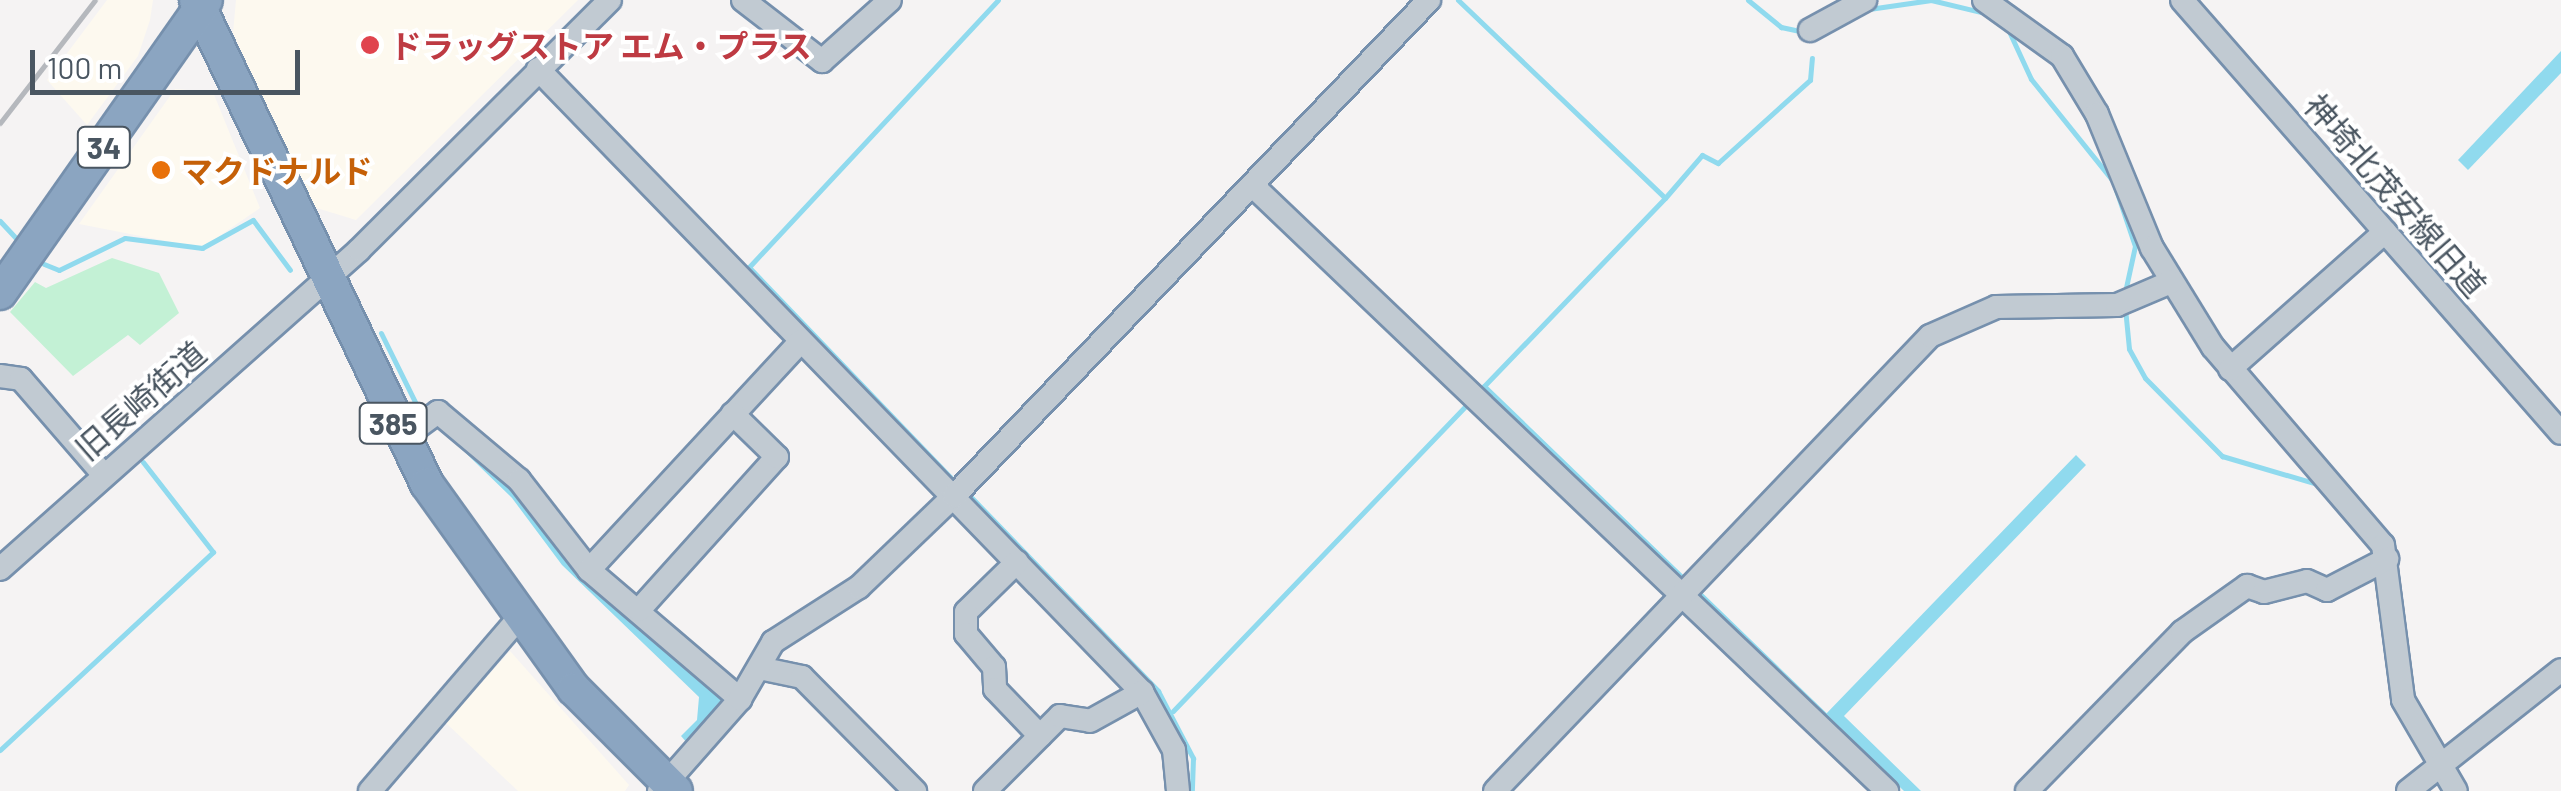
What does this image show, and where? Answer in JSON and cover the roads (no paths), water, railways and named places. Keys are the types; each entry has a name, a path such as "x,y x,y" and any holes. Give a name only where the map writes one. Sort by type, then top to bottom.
{"highway":[{"name":"385","path":"201,3 324,281 401,439 518,619 666,788"},
{"name":"34","path":"0,292 201,3"}],"street":[{"name":"旧長崎街道","path":"0,569 324,281 610,0"},
{"path":"743,0 822,62 890,0"},
{"path":"666,788 740,699 785,632 858,588 954,496 1429,0"},
{"path":"1810,30 1865,0"},
{"path":"1984,0 2062,56 2171,282 2230,369 2346,494 2381,560 2403,700 2435,770 2456,791"},
{"name":"神埼北茂安線旧道","path":"2190,3 2561,433"},
{"path":"538,69 1142,692 1174,750 1178,791"},
{"path":"1252,185 1887,791"},
{"path":"2230,369 2385,232"},
{"path":"1495,791 1930,336 1996,306 2124,304 2171,282"},
{"path":"589,570 802,341"},
{"path":"0,376 21,378 104,475"},
{"path":"401,439 438,412 519,480 589,570 740,699"},
{"path":"639,610 778,457 734,414"},
{"path":"2026,791 2182,632 2247,586 2264,592 2307,581 2327,590 2381,560"},
{"path":"1017,562 966,612 966,634 994,667 995,690 1040,736"},
{"path":"370,791 518,619"},
{"path":"759,668 802,676 915,791"},
{"path":"2408,791 2561,670"},
{"path":"985,791 1060,716 1090,721 1142,692"}],"water":[{"path":"2561,51 2561,73 2468,170 2458,160"},
{"path":"441,429 516,488 565,557 727,703 688,744 681,736 697,720 699,697 562,565 512,498"},
{"path":"2076,455 2086,465 1844,716 1921,791 1904,791 1825,715"}],"waterway":[{"path":"953,480 749,267 998,0"},
{"path":"1458,0 1665,198 1484,386 1682,577"},
{"path":"1748,0 1781,27 1805,32"},
{"path":"1869,9 1931,0 1985,13"},
{"path":"2007,27 2031,79 2113,181 2135,246 2125,292"},
{"path":"1665,198 1702,155 1718,163 1810,80 1812,58"},
{"path":"44,264 59,270 125,238 202,248 253,220 290,270"},
{"path":"0,221 18,240"},
{"path":"2125,308 2129,349 2145,378 2222,456 2317,484"},
{"path":"381,333 418,408"},
{"path":"1173,711 1466,405"},
{"path":"0,750 213,552 143,462"},
{"path":"970,496 1158,691 1193,758 1192,791"},
{"path":"1701,595 1825,715"}],"railway":[{"path":"0,123 95,0"}],"place":[{"name":"ドラッグストア エム・プラス","path":"370,45"},
{"name":"マクドナルド","path":"161,170"}]}
